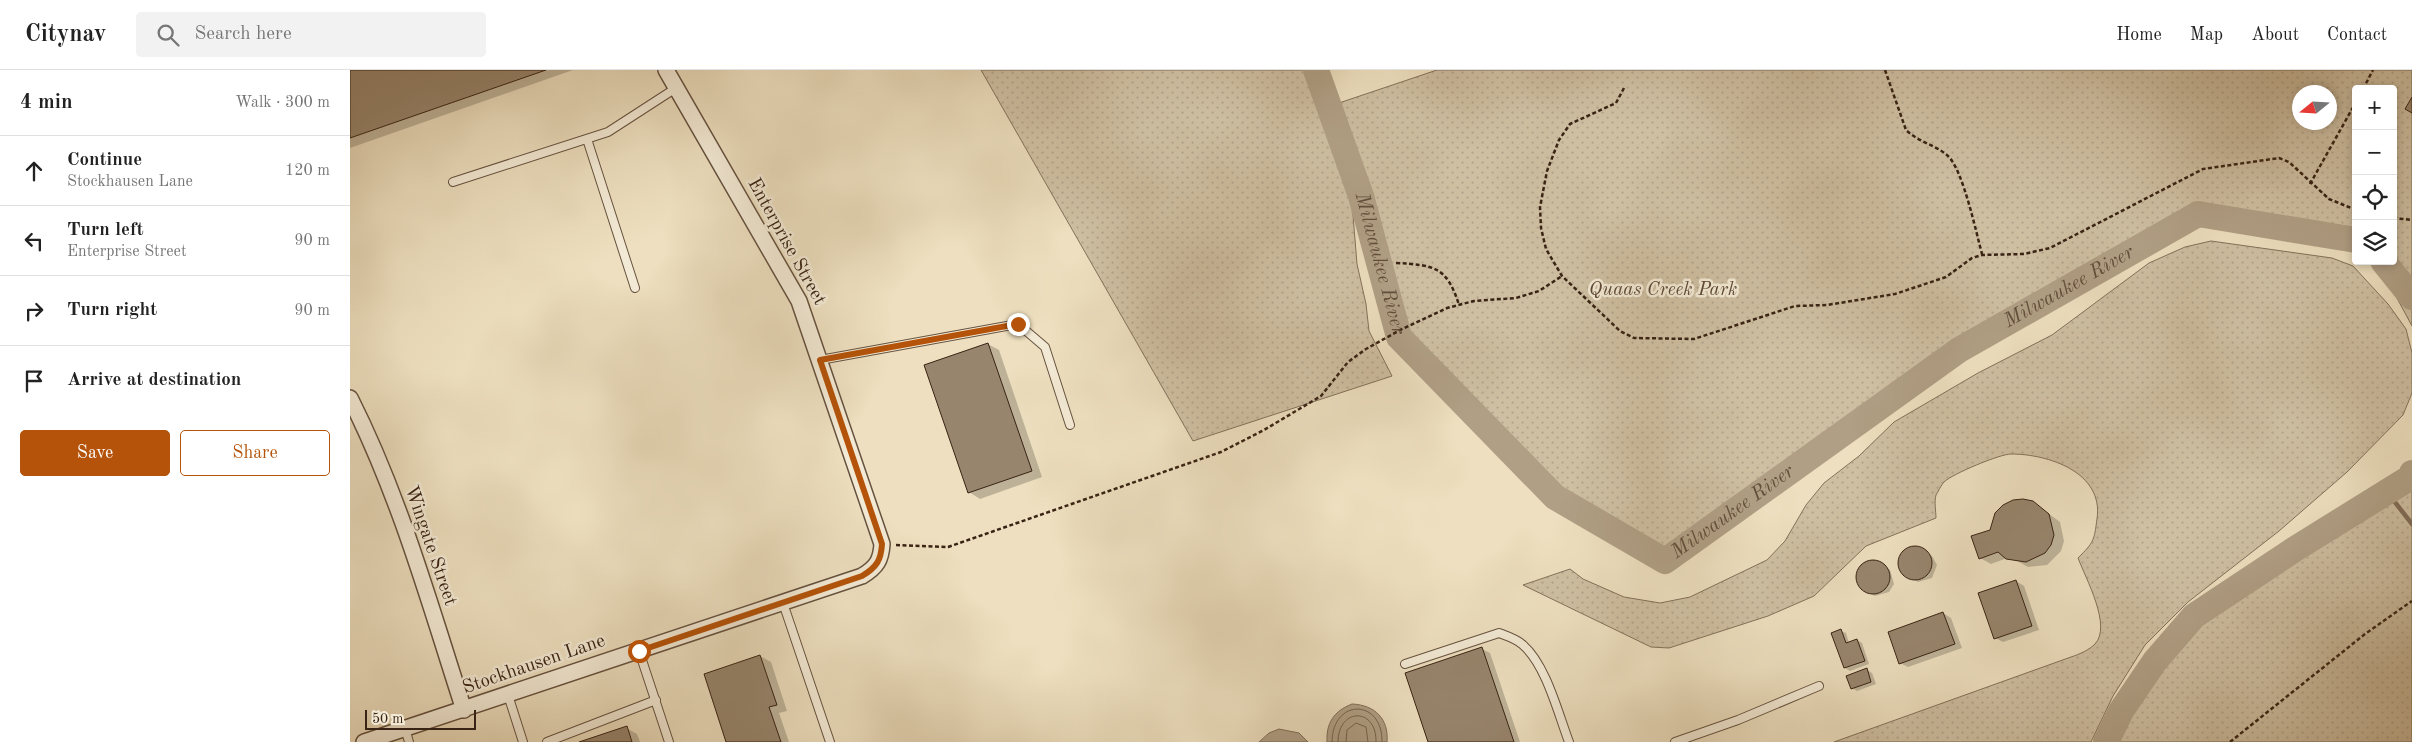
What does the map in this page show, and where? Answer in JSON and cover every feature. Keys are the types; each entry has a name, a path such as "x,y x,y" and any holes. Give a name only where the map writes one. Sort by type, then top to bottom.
{"street":[{"name":"Enterprise Street","path":"666,70 799,301 882,551"},
{"name":"Wingate Street","path":"350,398 363,424 400,514 464,710"},
{"name":"Stockhausen Lane","path":"364,742 407,735 464,710 862,576 874,569 882,551"}],"lane":[{"path":"453,182 608,132 676,88"},
{"path":"587,139 635,288"},
{"path":"820,360 1018,324 1045,347 1070,425"},
{"path":"783,603 830,742"},
{"path":"1405,664 1499,633 1511,637 1522,644 1538,664 1569,742"},
{"path":"639,651 669,742"},
{"path":"1675,742 1738,720 1819,686"},
{"path":"508,695 523,742"},
{"path":"547,742 656,700"}],"path":[{"path":"1885,70 1906,130 1922,142 1944,152 1957,169 1982,255"},
{"path":"2365,85 2373,70"},
{"path":"1624,88 1616,103 1570,124 1559,140 1547,170 1540,207 1541,228 1546,249 1562,276 1620,331 1634,338 1694,339 1795,306 1827,305 1896,294 1946,277 1972,258 1982,255 2024,254 2050,248 2203,169 2279,158 2289,162 2310,184 2329,199 2352,208"},
{"path":"2310,184 2352,109"},
{"path":"2397,218 2412,220"},
{"path":"1396,263 1426,266 1444,274 1451,283 1459,305"},
{"path":"882,551 948,547 1220,452 1264,430 1321,396 1348,362 1366,348 1428,316 1459,305 1497,298 1516,298 1539,291 1562,276"},
{"path":"2230,742 2352,644 2411,602"}],"green space":[{"name":"Quaas Creek Park","path":"981,70 1324,70 1336,104 1437,70 2412,70 2412,326 2379,265 2397,265 2397,85 2352,85 2352,239 2198,214 1959,350 1665,561 1555,497 1399,337 1354,191 1353,215 1357,264 1366,304 1369,331 1392,376 1193,441"},
{"path":"2211,241 2332,258 2353,266 2388,304 2406,329 2412,353 2412,393 2403,415 2347,472 2279,531 2188,602 2145,645 2113,696 2091,742 1834,742 2074,656 2095,644 2101,626 2099,614 2078,558 2094,537 2097,503 2092,489 2083,478 2056,462 2026,455 2011,454 1987,461 1956,474 1944,482 1936,495 1936,518 1866,546 1814,596 1768,616 1669,648 1651,647 1523,585 1570,569 1583,579 1624,597 1660,603 1690,597 1767,560 1785,541 1806,505 1824,483 1859,456 1894,422 1978,373 2052,335 2149,263 2185,247"},
{"path":"2412,469 2412,742 2106,742 2121,711 2155,661 2194,616 2295,549 2411,478"}],"water":[{"path":"1352,704 1367,707 1379,715 1386,726 1387,742 1327,742 1328,729 1332,718 1340,710"},
{"path":"1279,729 1299,733 1308,742 1259,742 1269,733"}],"building":[{"path":"350,70 546,70 350,138"},
{"path":"2412,97 2412,113 2405,109"},
{"path":"988,343 1032,471 968,493 924,365"},
{"path":"2013,500 2033,501 2049,514 2054,535 2051,545 2045,553 2026,562 2006,559 1998,552 1979,559 1971,536 1990,530 1995,513 2003,505"},
{"path":"1915,546 1927,551 1932,563 1927,575 1915,580 1903,575 1898,563 1903,551"},
{"path":"1873,560 1885,565 1890,577 1885,589 1873,594 1861,589 1856,577 1861,565"},
{"path":"2016,580 2032,626 1994,639 1978,593"},
{"path":"1943,612 1955,644 1899,664 1888,632"},
{"path":"1841,629 1846,643 1857,639 1865,661 1844,668 1831,633"},
{"path":"1482,647 1514,742 1428,742 1405,673"},
{"path":"760,655 777,705 769,707 781,742 726,742 704,674"},
{"path":"1867,668 1871,682 1851,689 1846,676"},
{"path":"627,726 632,742 579,742"}],"waterway":[{"name":"Milwaukee River","path":"1316,70 1361,196 1399,337 1555,497 1665,561 1959,350 2198,214 2352,239"},
{"name":"Milwaukee River","path":"2386,265 2412,297"},
{"name":"Milwaukee River","path":"2106,742 2121,711 2155,661 2194,616 2295,549 2411,477 2412,473"},
{"path":"2387,492 2412,524"}],"route":[{"path":"639,651 862,576 874,569 881,558 882,544 820,360 1018,324"}]}
